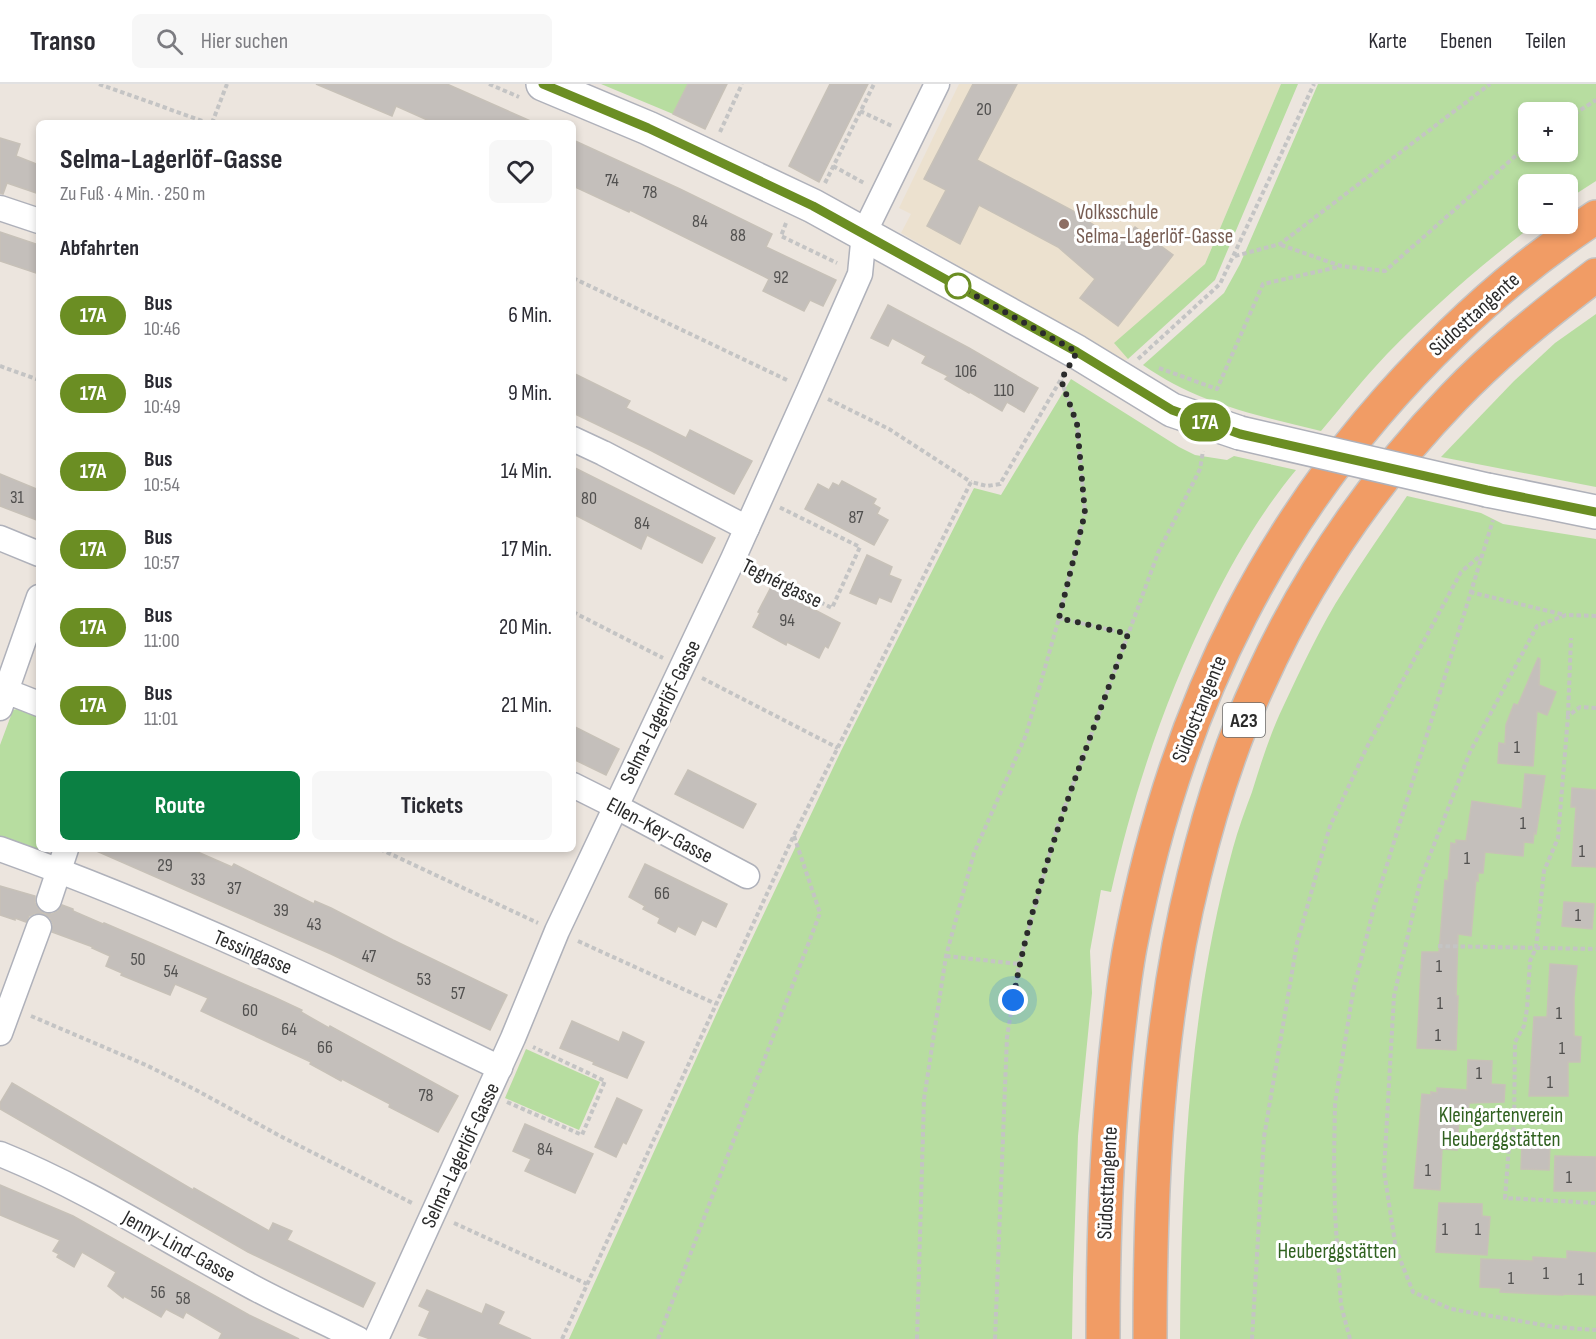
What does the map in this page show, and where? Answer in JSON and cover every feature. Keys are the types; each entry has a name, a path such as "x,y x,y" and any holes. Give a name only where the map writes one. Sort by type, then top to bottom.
{"highway":[{"name":"Südosttangente","path":"1103,1339 1106,1191 1112,1097 1130,948 1147,867 1172,779 1193,718 1215,666 1245,605 1277,548 1342,454 1375,414 1417,367 1473,313 1530,265 1596,217"},
{"name":"A23","path":"1150,1339 1153,1193 1159,1101 1177,956 1206,829 1237,736 1260,681 1288,624 1320,569 1365,504 1416,438 1503,350 1596,275"}],"street":[{"path":"543,84 648,128 813,206 864,233 1069,366 1172,410 1240,434 1491,500 1596,512"},
{"name":"Selma-Lagerlöf-Gasse","path":"376,1339 500,1068 557,931 747,528 860,274 864,233 937,84"},
{"path":"0,208 36,220"},
{"name":"Tegnérgasse","path":"576,440 747,528"},
{"path":"0,538 36,553"},
{"path":"36,606 3,699 36,704"},
{"name":"Ellen-Key-Gasse","path":"576,786 747,876"},
{"name":"Tessingasse","path":"0,849 63,860 500,1068"},
{"path":"49,900 63,860"},
{"path":"0,1033 39,927"},
{"name":"Jenny-Lind-Gasse","path":"0,1154 71,1186 248,1285 358,1339"}],"path":[{"path":"99,84 201,120"},
{"path":"211,120 227,84"},
{"path":"708,157 742,84"},
{"path":"813,206 874,84"},
{"path":"1136,362 1220,284 1314,84"},
{"path":"1234,256 1280,244 1490,84"},
{"path":"1578,112 1596,100"},
{"path":"860,111 912,135"},
{"path":"1280,244 1341,266 1385,271 1518,154"},
{"path":"833,166 884,194"},
{"path":"1150,368 1161,369 1217,389 1263,284 1341,266"},
{"path":"576,279 889,429 971,482 987,486 1000,483 1069,366"},
{"path":"0,366 36,380"},
{"path":"918,1339 924,1099 946,956 974,853 1026,735 1059,618 1085,513 1069,366"},
{"path":"995,1339 1006,1037 1019,964 1057,828 1158,553 1200,469 1203,451"},
{"path":"562,1339 794,835 971,482"},
{"name":"Tegnérgasse","path":"733,559 832,608 860,547 760,497"},
{"path":"1350,1339 1341,1305 1334,1161 1335,1102 1353,992 1374,907 1481,555 1491,500"},
{"path":"1252,1339 1264,1137 1297,943 1330,826 1368,744 1461,572 1481,555"},
{"path":"1470,592 1566,615 1596,616"},
{"path":"576,614 838,748"},
{"path":"1566,615 1537,626 1470,752 1421,878 1394,996 1384,1171 1396,1249 1413,1292 1451,1309 1555,1327 1596,1330"},
{"path":"1059,618 1128,634"},
{"path":"1570,638 1568,716 1558,838 1544,871 1536,948 1530,961 1526,1018 1515,1042 1514,1127 1509,1146 1505,1198 1596,1203"},
{"path":"1568,716 1580,707 1596,708"},
{"path":"658,1339 820,913 794,835"},
{"path":"1438,946 1596,949"},
{"path":"946,956 1019,964"},
{"path":"10,1007 156,1070 433,1213 587,1284"},
{"path":"487,1093 582,1136 605,1081 513,1038"}],"shaded area":[{"name":"Volksschule Selma-Lagerlöf-Gasse","path":"959,84 1281,84 1205,264 1115,343 1128,359 1125,361 901,233 911,214 899,208"}],"green space":[{"path":"601,84 688,84 673,114"},
{"path":"1281,84 1298,84 1215,280 1128,359 1114,343 1205,264"},
{"path":"1318,84 1596,84 1596,181 1578,193 1578,174 1518,174 1518,234 1522,234 1458,286 1422,319 1370,372 1321,431 1207,399 1185,390 1143,365 1224,293 1240,264"},
{"path":"1596,314 1596,487 1441,457 1514,381 1555,343"},
{"path":"1071,379 1195,455 1227,460 1234,456 1296,470 1260,518 1239,552 1194,640 1152,745 1111,892 1101,890 1090,951 1092,993 1078,1136 1072,1339 569,1339 720,1006 841,751 974,488 1001,495"},
{"path":"1407,496 1481,513 1503,524 1596,539 1596,1339 1180,1339 1183,1215 1190,1092 1206,969 1233,848 1274,728 1312,647 1344,590"},
{"path":"22,708 36,711 36,850 0,836 0,745 13,710"},
{"path":"526,1049 600,1082 579,1130 505,1098"}],"building":[{"path":"316,84 447,84 528,120 427,120 396,106 392,116"},
{"path":"688,84 727,84 705,129 673,114"},
{"path":"830,84 868,84 819,182 789,166"},
{"path":"973,84 1017,84 977,160 1073,211 1120,243 1135,227 1173,255 1118,326 1080,298 1095,279 1058,247 979,205 960,244 927,226 946,190 924,179"},
{"path":"0,138 20,144 16,156 36,164 36,193 7,183 3,194 0,193"},
{"path":"576,141 772,234 766,247 836,280 823,306 810,300 804,311 763,291 769,279 630,210 629,212 576,187"},
{"path":"0,232 36,244 36,273 0,261"},
{"path":"888,305 1038,388 1024,412 1007,402 1002,411 969,393 945,379 948,376 922,363 926,356 892,338 888,346 871,338"},
{"path":"576,374 630,401 626,408 686,438 690,430 752,461 734,494 576,414"},
{"path":"576,468 715,538 702,563 647,535 641,549 576,516"},
{"path":"0,474 36,489 36,520 0,506"},
{"path":"842,481 876,499 873,504 880,508 877,514 888,520 874,545 805,509 818,484 829,490 833,483 839,486"},
{"path":"867,555 892,567 889,575 901,580 891,602 879,597 876,604 850,593"},
{"path":"771,587 840,623 828,648 825,646 819,658 787,642 786,645 753,627"},
{"path":"1538,658 1540,659 1539,685 1556,692 1547,715 1537,711 1533,766 1498,763 1499,743 1505,744 1506,725 1514,704 1518,705"},
{"path":"576,728 619,749 606,775 576,760"},
{"path":"688,770 756,804 743,828 675,794"},
{"path":"1525,774 1545,776 1533,843 1524,842 1523,856 1485,852 1483,873 1478,873 1478,881 1476,880 1471,936 1458,934 1456,1050 1417,1048 1422,952 1439,952 1445,880 1448,881 1451,843 1456,844 1456,840 1466,841 1472,801 1522,809"},
{"path":"1572,788 1596,790 1596,867 1572,866 1576,807 1571,807"},
{"path":"99,852 198,852 232,867 234,864 314,904 315,901 331,908 507,995 490,1030 331,954"},
{"path":"645,864 727,904 716,927 702,920 695,935 678,926 675,932 658,923 660,918 643,909 645,906 629,897"},
{"path":"0,886 35,896 35,903 44,913 52,914 62,905 73,909 73,911 276,998 458,1096 438,1132 389,1107 390,1104 310,1064 311,1062 201,1011 208,998 175,984 170,995 121,975 122,973 106,966 110,956 93,947 52,932 53,924 44,914 36,913 29,916 26,922 0,915"},
{"path":"1564,902 1594,904 1592,929 1562,926"},
{"path":"1550,964 1577,966 1574,1036 1581,1037 1580,1062 1568,1062 1568,1096 1529,1096 1534,1017 1547,1017"},
{"path":"572,1021 619,1042 623,1032 644,1042 627,1078 560,1048"},
{"path":"1468,1060 1492,1061 1491,1084 1505,1085 1504,1102 1469,1103 1468,1118 1459,1117 1457,1150 1442,1149 1440,1190 1414,1188 1422,1094 1437,1093 1437,1088 1467,1090"},
{"path":"12,1083 193,1190 194,1188 269,1231 273,1223 292,1231 287,1240 375,1283 363,1307 248,1252 0,1109 0,1103"},
{"path":"617,1098 642,1110 626,1144 623,1142 616,1157 595,1147"},
{"path":"525,1124 593,1154 575,1193 525,1171 531,1159 513,1151"},
{"path":"1522,1144 1550,1145 1549,1170 1521,1169"},
{"path":"1555,1156 1596,1157 1596,1191 1554,1191"},
{"path":"0,1185 73,1216 249,1315 299,1339 219,1339 222,1333 186,1312 183,1318 166,1309 161,1317 124,1296 123,1298 108,1286 116,1272 82,1252 74,1267 57,1257 59,1254 53,1251 60,1240 0,1215"},
{"path":"1439,1203 1482,1204 1482,1216 1490,1217 1487,1255 1436,1252"},
{"path":"1567,1251 1596,1253 1596,1295 1500,1292 1501,1288 1480,1287 1481,1259 1533,1261 1533,1257 1567,1259"},
{"path":"427,1290 482,1314 486,1304 504,1312 498,1324 531,1339 430,1339 419,1335 430,1311 419,1306"}],"bus line":[{"name":"17A","path":"543,84 648,128 813,206 1077,352 1172,410 1240,434 1487,490 1596,512"}],"place":[{"name":"Volksschule Selma-Lagerlöf-Gasse","path":"1064,224"}],"route":[{"path":"958,286 1077,352 1061,380 1077,424 1085,513 1059,618 1128,634 1057,828 1019,964 1013,1000"}],"park label":[{"name":"Kleingartenverein Heuberggstätten","path":"1501,1127"},
{"name":"Heuberggstätten","path":"1337,1251"}]}
